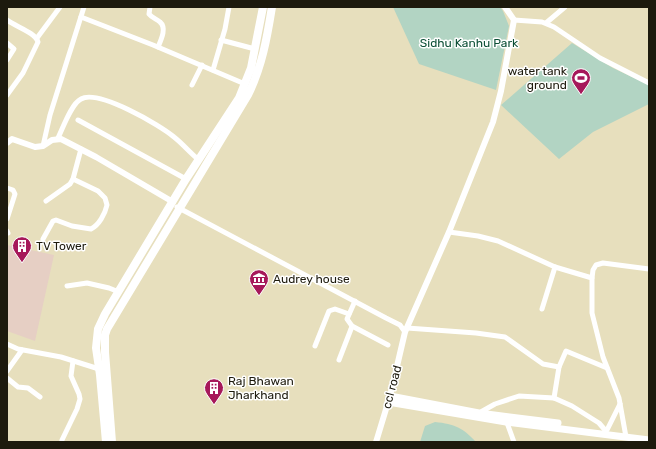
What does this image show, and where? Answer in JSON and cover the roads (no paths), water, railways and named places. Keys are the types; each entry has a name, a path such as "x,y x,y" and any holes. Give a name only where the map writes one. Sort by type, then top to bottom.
{"main road":[{"path":"112,442 105,335 113,317 253,86 265,50 272,7"},
{"path":"106,442 96,348 98,329 186,179 239,98 245,84 255,49 261,8"},
{"path":"389,399 479,413 507,419 606,430 649,440"},
{"path":"389,399 507,419 625,435 649,436"}],"street":[{"path":"7,95 26,67 38,42 37,38 60,7"},
{"path":"43,146 50,115 84,7"},
{"path":"150,7 149,14 162,23 163,27 162,36 158,47"},
{"path":"213,70 229,7"},
{"path":"505,7 514,20 546,23 554,26 600,58 649,83"},
{"path":"546,23 566,7"},
{"path":"81,17 158,47 245,84"},
{"path":"7,20 37,38"},
{"name":"ccl road","path":"376,442 389,399 406,330 449,232 492,122 501,91 514,20"},
{"path":"221,40 255,49"},
{"path":"7,42 14,49 7,60"},
{"path":"192,85 202,66"},
{"path":"9,139 35,147 43,146 58,138 75,104 81,98 92,97 106,100 148,120 175,138 199,160"},
{"path":"78,120 186,179"},
{"path":"58,138 81,149 180,208 400,325 406,330 476,333 505,337 543,364 559,367"},
{"path":"46,201 69,186 73,179 81,149"},
{"path":"43,239 53,221 56,220 72,226 91,229 96,225 104,212 107,205 102,194 73,179"},
{"path":"7,188 13,190 15,194 7,218"},
{"path":"449,232 478,236 498,241 555,267 592,278"},
{"path":"625,435 620,404 603,358 592,313 593,270 596,265 603,263 649,269"},
{"path":"542,309 555,267"},
{"path":"67,286 87,283 119,292"},
{"path":"355,301 347,319 352,326 388,345"},
{"path":"315,346 329,311 335,309 349,314"},
{"path":"339,360 352,326"},
{"path":"7,344 22,350 52,355 99,369"},
{"path":"7,371 22,350"},
{"path":"554,398 559,367 566,351 607,368"},
{"path":"62,440 80,399 71,376 73,361"},
{"path":"7,378 18,387 28,388 40,397"},
{"path":"479,413 495,404 519,396 554,398 572,406 599,423 606,430 620,404"},
{"path":"507,419 514,442"}],"place":[{"name":"water tank ground","path":"581,95"},
{"name":"TV Tower","path":"22,263"},
{"name":"Audrey house","path":"259,296"},
{"name":"Raj Bhawan Jharkhand","path":"214,405"}],"park label":[{"name":"Sidhu Kanhu Park","path":"469,43"}]}
